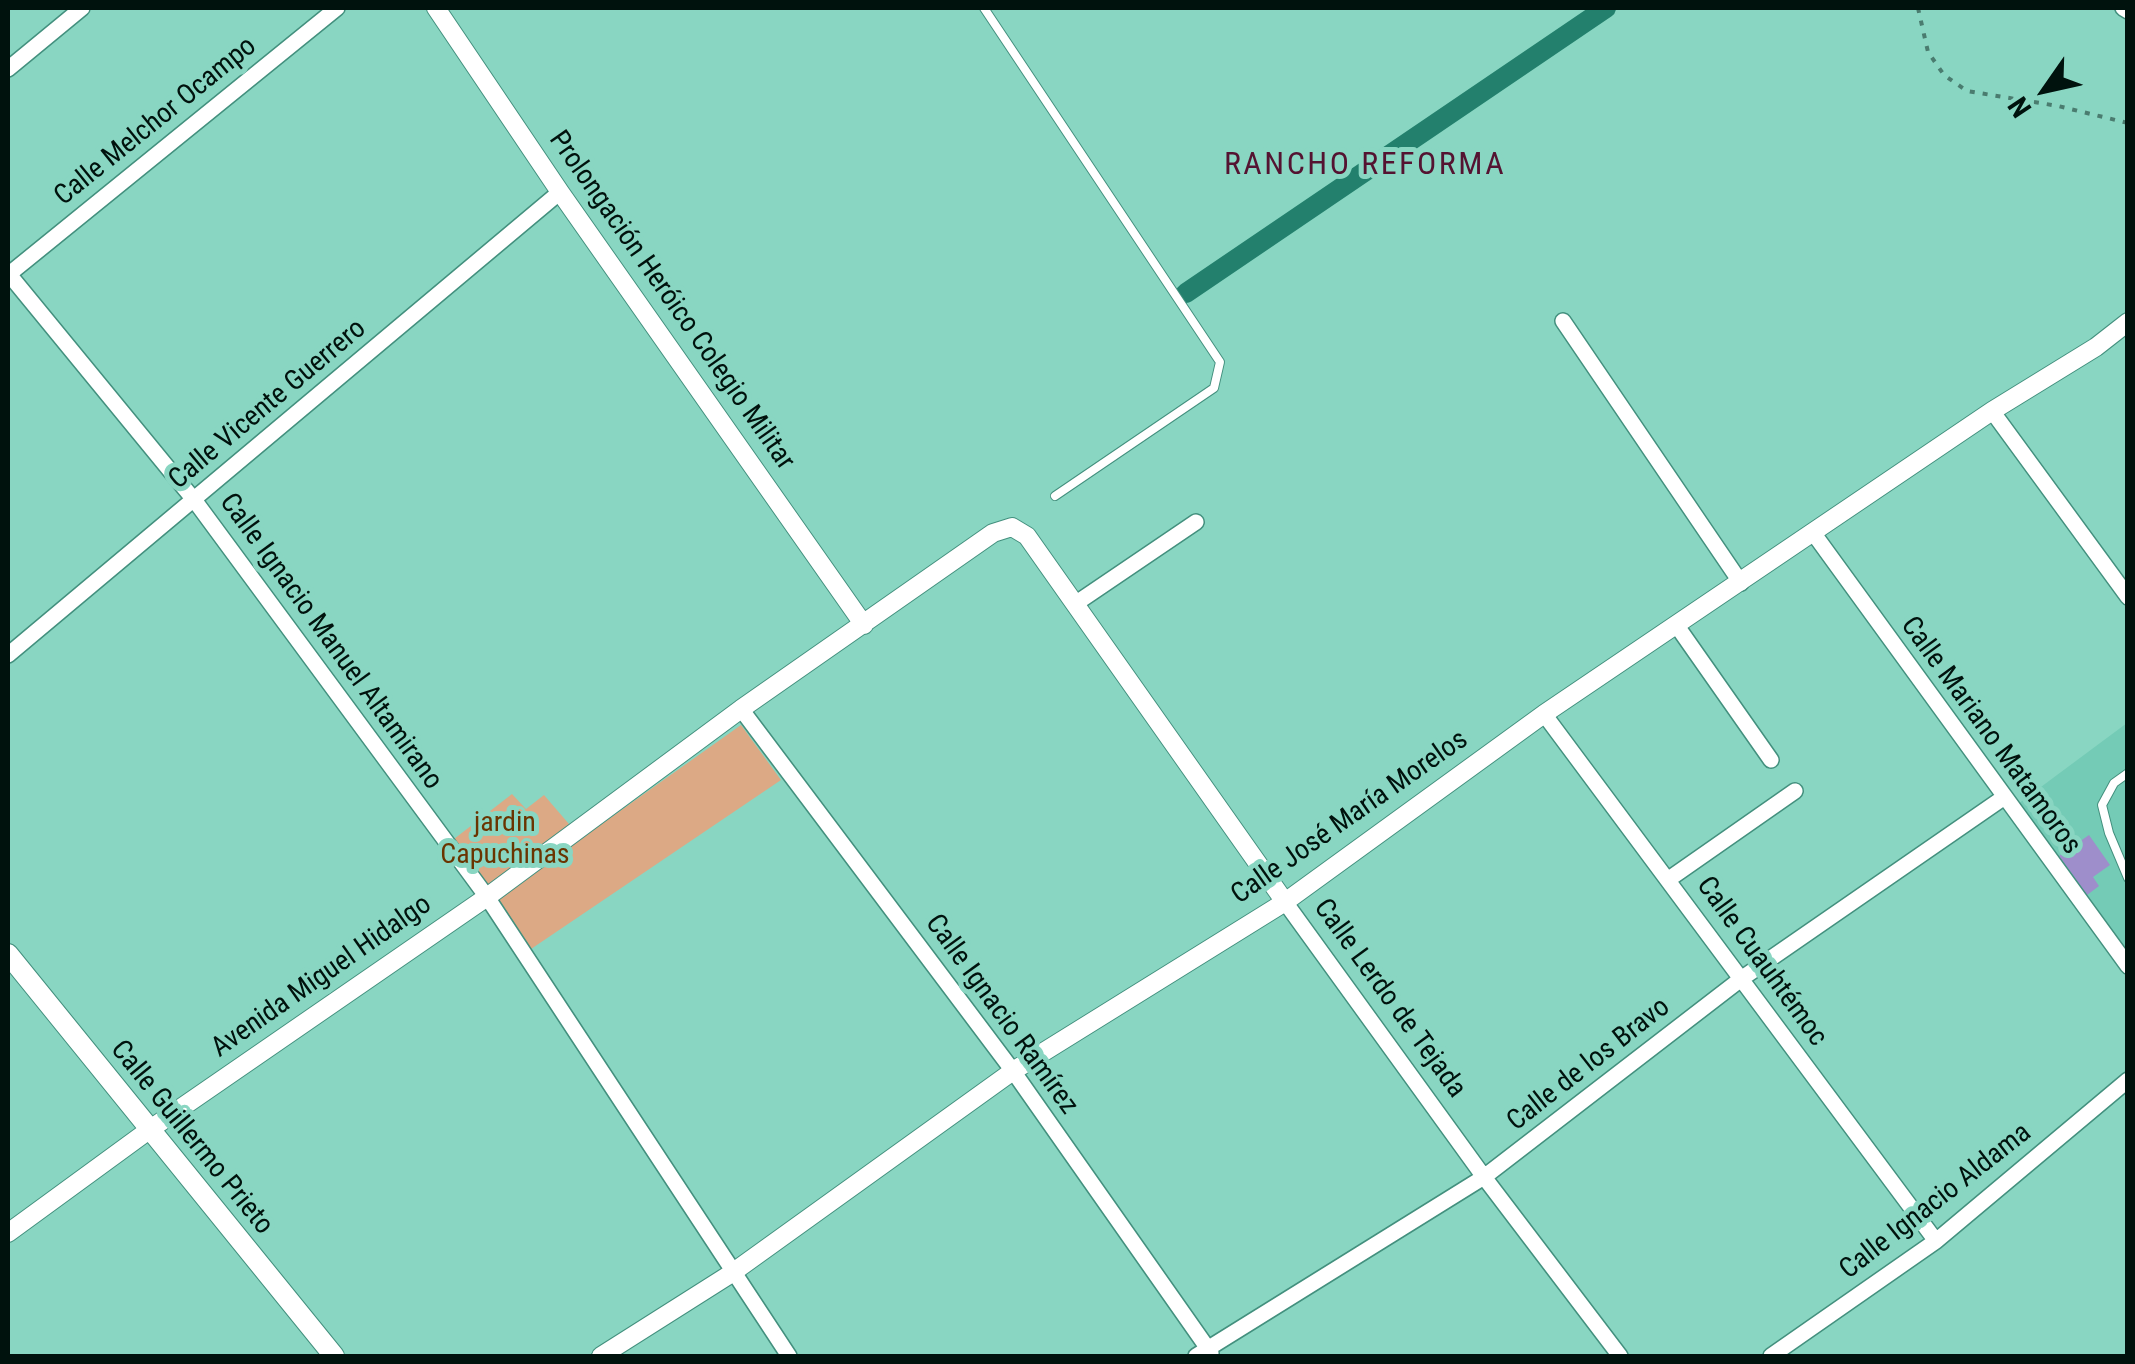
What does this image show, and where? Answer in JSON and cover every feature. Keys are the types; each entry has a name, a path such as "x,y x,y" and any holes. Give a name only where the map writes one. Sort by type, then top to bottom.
{"main road":[{"name":"Calle Guillermo Prieto","path":"8,954 334,1356"}],"street":[{"path":"8,69 82,8"},
{"name":"Calle Melchor Ocampo","path":"8,274 337,8"},
{"name":"Prolongación Heróico Colegio Militar","path":"436,8 864,625"},
{"name":"Calle Vicente Guerrero","path":"8,655 560,192"},
{"name":"Calle Ignacio Manuel Altamirano","path":"8,274 195,500 488,896 789,1356"},
{"path":"1563,322 1741,583"},
{"name":"Calle José María Morelos","path":"602,1356 732,1273 1014,1071 1285,902 1544,714 2128,322"},
{"path":"1992,412 2128,597"},
{"path":"1075,604 1196,522"},
{"name":"Avenida Miguel Hidalgo","path":"8,1233 149,1130 488,896 741,709 993,533 1012,527"},
{"name":"Calle Lerdo de Tejada","path":"1012,527 1027,536 1285,902 1484,1177 1620,1356"},
{"name":"Calle Mariano Matamoros","path":"1814,534 2128,966"},
{"path":"1677,626 1770,760"},
{"name":"Calle Ignacio Ramírez","path":"741,709 1014,1071 1205,1354"},
{"name":"Calle Cuauhtémoc","path":"1544,714 1936,1241"},
{"path":"1669,879 1795,791"},
{"name":"Calle de los Bravo","path":"1205,1354 1484,1177 1741,980 2003,798"},
{"name":"Calle Ignacio Aldama","path":"1772,1356 1936,1241 2128,1080"}],"lane":[{"path":"984,8 1220,362 1214,388 1055,496"},
{"path":"2128,773 2114,783 2102,806 2128,878"}],"path":[{"path":"1918,8 1928,52 1944,75 1968,91 2128,122"}],"shaded area":[{"path":"2127,723 2127,956 2018,804"}],"green space":[{"path":"741,725 781,780 531,949 496,899"},
{"name":"jardin Capuchinas","path":"512,794 526,809 544,795 575,831 490,888 454,839"}],"building":[{"path":"2089,835 2110,865 2093,877 2099,886 2087,895 2059,856"}],"waterway":[{"path":"1186,293 1606,8"}],"district":[{"name":"RANCHO REFORMA","path":"1365,166"}]}
